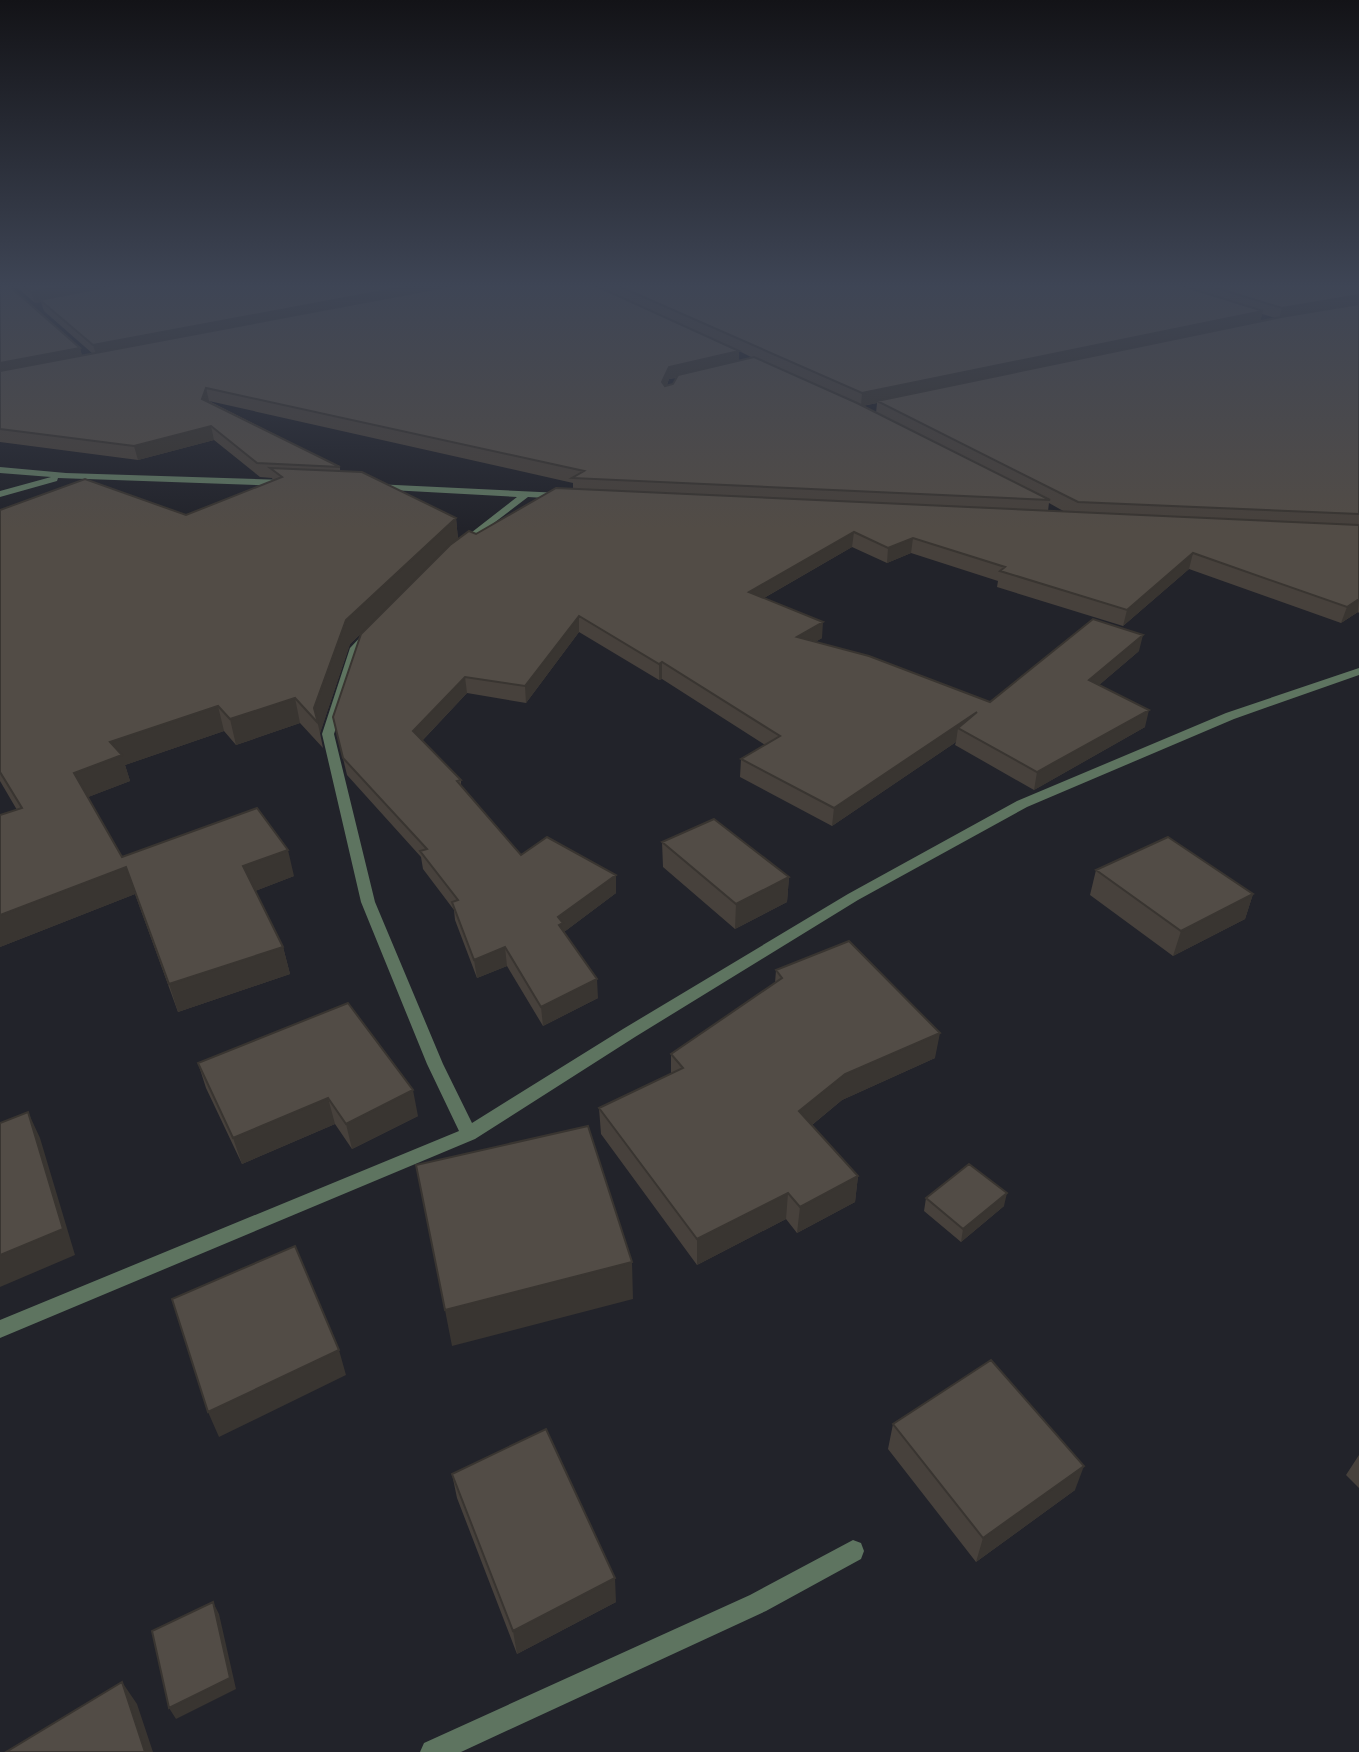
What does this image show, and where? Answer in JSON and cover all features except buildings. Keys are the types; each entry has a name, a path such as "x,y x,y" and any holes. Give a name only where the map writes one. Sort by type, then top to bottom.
{"street":[{"path":"0,470 66,476 303,484"},
{"path":"0,494 66,476"},
{"path":"359,486 566,496"},
{"path":"447,556 526,494"},
{"path":"377,626 356,648 328,734 369,902 435,1064 469,1134"},
{"path":"0,1329 469,1134 842,904 1022,804 1230,716 1359,671"},
{"path":"433,1752 758,1603 853,1551"}]}
